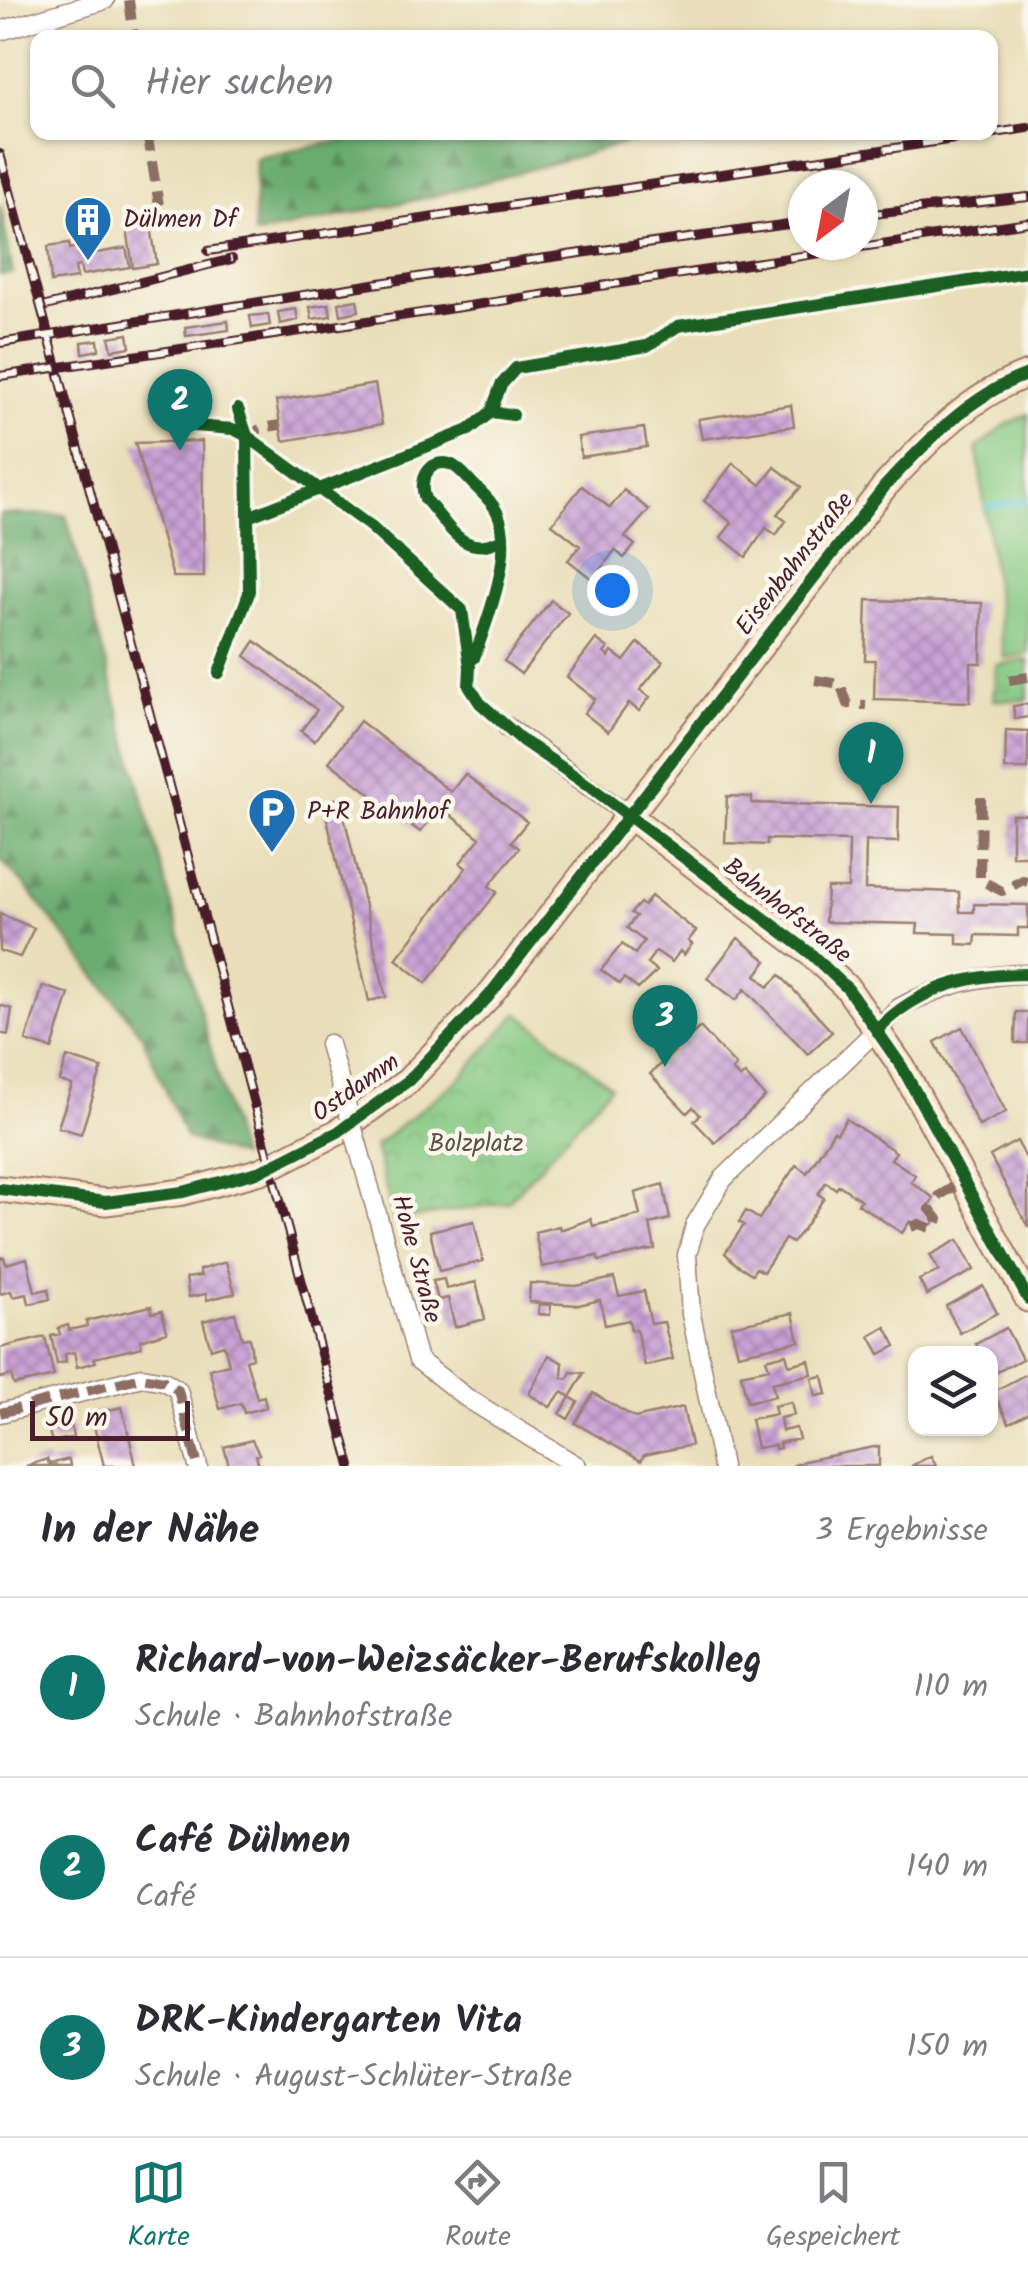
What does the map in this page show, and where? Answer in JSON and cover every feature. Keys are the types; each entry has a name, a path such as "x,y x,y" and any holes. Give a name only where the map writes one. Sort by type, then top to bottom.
{"street":[{"path":"0,32 105,0"},
{"name":"Eisenbahnstraße","path":"629,816 885,486 947,424 984,396 1028,374"},
{"name":"Bahnhofstraße","path":"506,726 810,953 848,989 902,1067 1028,1300"},
{"name":"Ostdamm","path":"0,1189 106,1202 184,1192 260,1171 338,1132 408,1081 444,1046 629,816"},
{"path":"722,1466 691,1314 687,1256 695,1225 722,1179 899,1008 926,993 971,978 1028,974"},
{"name":"Hohe Straße","path":"329,1044 418,1360 457,1391 578,1466"},
{"path":"0,1413 142,1377 164,1381 178,1390 198,1466"}],"green space":[{"path":"345,140 636,140 434,196 254,235 256,158"},
{"path":"0,204 13,273 0,275"},
{"path":"1028,414 1028,654 1004,658 977,448 1005,425"},
{"path":"0,514 66,515 240,1157 186,1138 142,1035 23,883 0,860"},
{"path":"1028,660 1028,700 993,700 996,665"},
{"name":"Bolzplatz","path":"518,1013 611,1086 508,1202 394,1221 375,1146 459,1079"}],"building":[{"path":"150,220 157,264 133,268 126,223"},
{"name":"Dülmen Df","path":"69,243 70,249 78,247 79,256 126,248 130,267 82,275 80,266 75,267 77,278 51,282 48,246"},
{"path":"357,300 359,311 341,315 339,303"},
{"path":"329,304 331,316 312,319 310,307"},
{"path":"296,309 298,320 280,324 278,312"},
{"path":"268,314 270,325 252,328 250,316"},
{"path":"228,321 229,330 186,336 185,327"},
{"path":"128,334 130,347 112,350 109,337"},
{"path":"98,340 99,350 83,353 82,342"},
{"path":"375,384 382,424 283,441 276,401"},
{"path":"791,405 794,426 702,439 698,419"},
{"path":"644,428 647,447 581,457 578,437"},
{"path":"202,441 204,577 173,577 135,443"},
{"path":"733,463 761,485 775,467 801,487 777,514 786,521 776,535 766,528 746,557 721,537 732,523 704,501"},
{"path":"582,486 610,508 624,490 649,510 625,537 635,545 624,558 615,550 593,580 568,560 580,546 552,524"},
{"path":"551,600 568,613 521,674 504,661"},
{"path":"867,600 982,603 981,663 971,663 970,702 874,699 875,660 865,660"},
{"path":"596,639 608,648 604,653 609,657 612,652 624,661 638,643 663,662 640,690 650,697 639,711 629,703 608,732 584,713 595,699 567,677"},
{"path":"255,641 341,706 314,741 301,731 317,710 245,656"},
{"path":"1028,704 1028,717 1015,719 1013,706"},
{"path":"360,721 451,792 465,774 527,822 511,842 519,848 489,886 497,892 426,983 396,959 466,868 460,863 480,838 440,807 420,832 329,762"},
{"path":"1006,730 1028,731 1028,769 1005,769"},
{"path":"727,796 752,797 752,803 899,807 898,842 866,841 865,889 959,892 960,912 974,912 974,904 1028,905 1028,928 1018,928 1018,936 976,935 975,945 957,944 957,934 917,933 918,924 825,922 827,888 848,888 849,841 767,839 767,845 725,843"},
{"path":"340,798 386,997 369,1001 323,802"},
{"path":"1012,815 1028,815 1028,856 1012,856"},
{"path":"651,896 696,931 684,955 680,951 672,962 656,951 647,963 657,971 638,989 624,978 620,984 601,970 622,944 635,954 644,941 627,928 636,916 631,913 640,903 644,906"},
{"path":"0,914 34,928 20,957 0,951"},
{"path":"738,938 767,961 756,975 768,987 780,975 832,1032 808,1054 745,989 736,1000 707,978"},
{"path":"43,986 69,994 52,1049 26,1041"},
{"path":"0,1005 12,1009 8,1035 0,1033"},
{"path":"1016,1012 1028,1012 1028,1043 1015,1043"},
{"path":"700,1027 736,1066 732,1070 740,1078 745,1074 765,1097 715,1143 694,1121 700,1115 693,1107 687,1113 650,1074"},
{"path":"962,1027 1006,1112 979,1126 935,1042"},
{"path":"67,1057 102,1068 81,1134 58,1127 72,1085 60,1081"},
{"path":"846,1119 896,1152 891,1159 915,1175 911,1182 934,1198 926,1210 934,1217 934,1223 928,1226 919,1221 916,1225 910,1221 902,1233 858,1204 861,1200 839,1185 836,1189 826,1182 818,1194 824,1198 804,1228 792,1243 785,1239 763,1272 756,1268 752,1274 736,1264 725,1253 744,1225 739,1222 746,1211 759,1219 796,1165 807,1173"},
{"path":"1017,1141 1028,1162 1028,1227 990,1156"},
{"path":"663,1184 670,1219 650,1224 655,1249 599,1261 597,1256 542,1267 535,1232 559,1226 560,1230 591,1219 593,1226 640,1215 635,1193"},
{"path":"474,1221 483,1261 439,1271 430,1231"},
{"path":"958,1240 974,1270 927,1295 919,1280 939,1271 930,1255"},
{"path":"4,1257 6,1264 27,1258 35,1292 48,1289 50,1299 29,1304 27,1294 0,1294 0,1258"},
{"path":"226,1262 235,1293 207,1300 206,1294 189,1297 186,1278 201,1276 199,1270"},
{"path":"614,1278 619,1296 644,1291 651,1324 664,1322 673,1359 645,1366 636,1329 631,1330 629,1320 605,1325 600,1300 579,1305 529,1302 530,1283 576,1286"},
{"path":"444,1279 446,1289 476,1282 485,1319 455,1327 448,1298 438,1300 433,1281"},
{"path":"983,1286 997,1313 960,1333 946,1306"},
{"path":"539,1304 551,1305 550,1315 538,1314"},
{"path":"151,1306 152,1313 162,1311 167,1332 140,1340 142,1347 94,1358 96,1362 77,1367 74,1352 65,1354 66,1362 57,1364 51,1336 60,1334 58,1328 87,1326 86,1321"},
{"path":"235,1313 242,1339 249,1338 252,1358 246,1360 257,1398 264,1396 266,1407 244,1413 241,1403 220,1409 209,1369 229,1364 224,1345 211,1349 203,1321"},
{"path":"793,1313 799,1341 738,1354 731,1326"},
{"path":"886,1327 896,1346 880,1354 870,1336"},
{"path":"1006,1328 1022,1359 998,1371 998,1346 976,1344"},
{"path":"45,1337 54,1376 14,1385 11,1375 0,1378 0,1348"},
{"path":"786,1354 789,1365 809,1360 812,1374 772,1383 775,1396 747,1402 741,1374 769,1368 766,1359"},
{"path":"549,1355 563,1363 562,1377 567,1379 571,1372 584,1373 570,1397 562,1392 550,1407 529,1394"},
{"path":"1028,1373 1028,1413 1009,1423 998,1402 998,1389"},
{"path":"823,1376 827,1394 816,1396 812,1378"},
{"path":"593,1393 635,1418 683,1407 691,1445 644,1455 641,1461 575,1423"},
{"path":"570,1397 578,1402 568,1419 560,1414"},
{"path":"791,1402 794,1415 780,1418 782,1431 796,1428 799,1439 779,1443 780,1448 757,1448 751,1419 776,1414 774,1406"},
{"path":"122,1407 136,1466 104,1466 91,1414"},
{"path":"71,1426 73,1437 52,1442 49,1431"},
{"path":"252,1440 259,1454 259,1466 229,1466 224,1447"},
{"path":"879,1446 879,1466 792,1466 804,1461"},
{"path":"931,1456 936,1466 911,1466"},
{"path":"47,1459 49,1464 69,1459 70,1466 26,1466"}],"waterway":[{"path":"987,507 1028,501"}],"railway":[{"path":"998,132 1028,128"},
{"path":"208,251 948,140"},
{"path":"0,154 351,1466"},
{"path":"878,213 1028,197"},
{"path":"0,376 1028,222"},
{"path":"0,343 481,267 788,224"},
{"path":"46,306 232,259"}],"marked path":[{"path":"129,0 133,30"},
{"path":"148,140 159,205"},
{"path":"251,439 247,436 262,428 280,425"},
{"path":"1009,680 1028,677"},
{"path":"815,680 840,684 848,704 866,705"},
{"path":"981,797 980,880 1002,891 1023,880 1028,882"},
{"path":"911,1227 936,1225 938,1219 930,1209 940,1195 964,1181"},
{"path":"0,1413 142,1377 164,1381 178,1390 198,1466"}],"cycle path":[{"path":"491,412 501,385 516,368 647,346 678,326 1028,272"},
{"path":"0,1189 106,1202 183,1192 261,1171 338,1132 408,1081 488,997 885,486 968,407 1028,374"},
{"path":"219,673 249,593 247,436 238,409"},
{"path":"248,517 469,430 491,412 513,415"},
{"path":"194,421 195,426 233,429 247,436 371,527 462,610 469,686 480,703 523,741 592,788 810,953 848,989 902,1067 1028,1299"},
{"path":"474,658 497,586 503,548 502,530 493,506 460,470 442,463 431,468 424,479 425,499 450,529 467,543 477,545 502,539"},
{"path":"878,1029 911,1003 947,986 986,977 1028,974"}],"place":[{"name":"Dülmen Df","path":"88,262"},
{"name":"Café Dülmen","path":"180,451"},
{"name":"Richard-von-Weizsäcker-Berufskolleg","path":"871,804"},
{"name":"P+R Bahnhof","path":"272,854"},
{"name":"DRK-Kindergarten Vita","path":"665,1067"}]}
